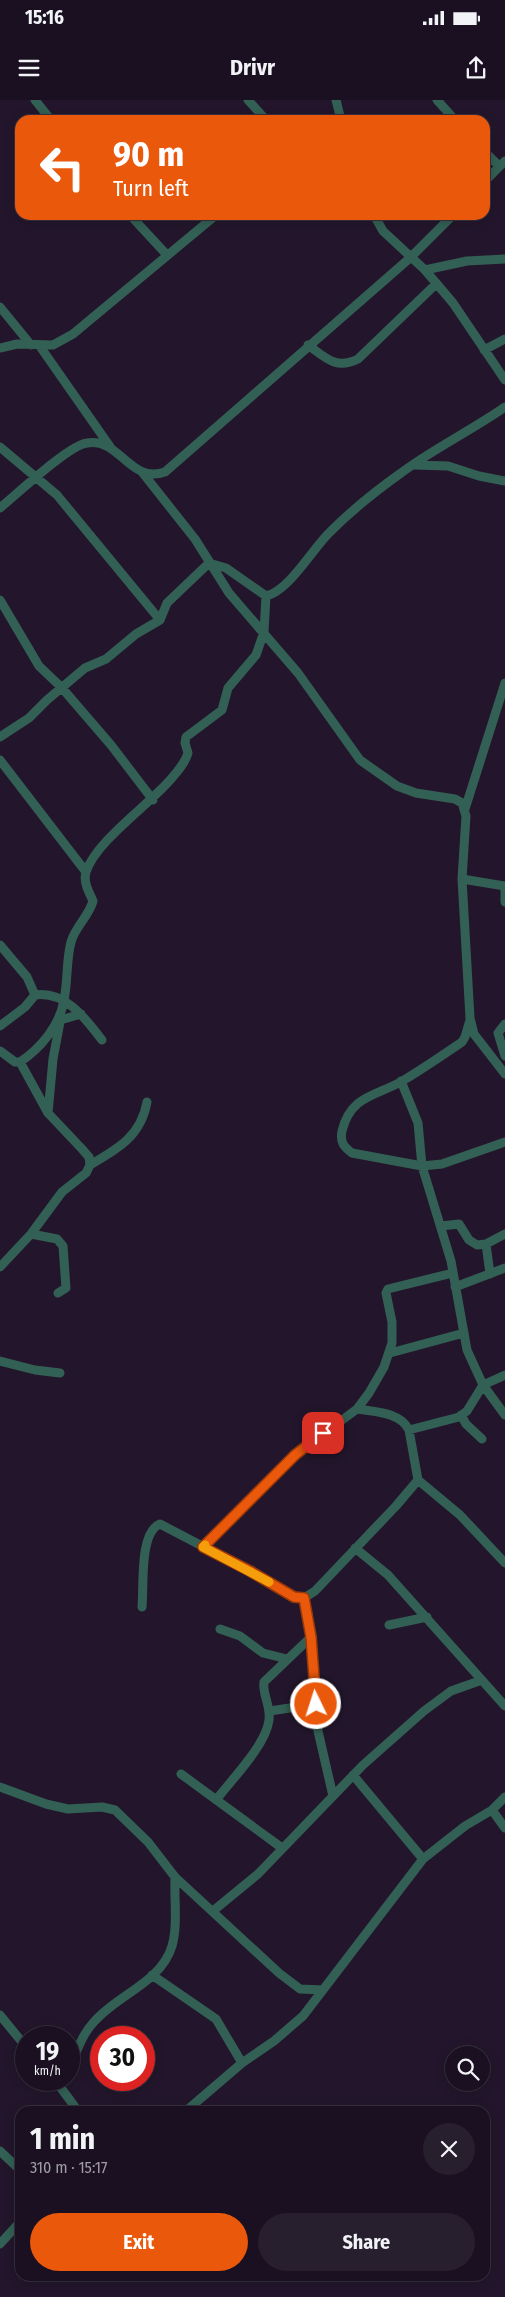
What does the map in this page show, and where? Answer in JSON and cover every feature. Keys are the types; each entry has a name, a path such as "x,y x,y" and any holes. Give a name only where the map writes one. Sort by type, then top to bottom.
{"street":[{"path":"35,100 47,115"},
{"path":"248,100 262,115"},
{"path":"336,100 340,115"},
{"path":"437,100 450,115"},
{"path":"490,155 502,163 490,175"},
{"path":"135,220 167,255"},
{"path":"0,348 17,344 53,345 73,334 133,287 167,255 210,220"},
{"path":"377,220 383,231 425,270 470,327 505,380"},
{"path":"142,472 153,476 166,472 308,345 411,257 447,220"},
{"path":"425,270 467,261 505,259"},
{"path":"308,345 338,364 346,364 358,359 436,284"},
{"path":"0,307 35,345 111,448 142,472 190,532 229,593 298,672 360,760 397,786 416,793 455,799 462,803 466,809"},
{"path":"484,350 505,339"},
{"path":"209,563 226,568 266,596 272,595 344,519 402,472 505,407"},
{"path":"0,508 79,445 94,443 111,448"},
{"path":"0,447 19,466 37,478 68,509 160,620"},
{"path":"414,465 448,466 479,476 505,481"},
{"path":"0,738 30,718 85,668 106,659 136,634 160,620 167,603 209,563"},
{"path":"48,1113 53,1059 64,1001 71,941 76,928 93,901 86,882 86,872 105,844 153,800 186,758 186,737 222,710 228,688 256,655 264,632 266,596"},
{"path":"0,600 36,661 111,744 153,800"},
{"path":"255,622 265,610"},
{"path":"505,683 466,809 462,879 470,1018 474,1034 505,1074"},
{"path":"0,760 86,872"},
{"path":"462,879 505,886 505,902"},
{"path":"0,945 27,977 34,995"},
{"path":"34,995 52,995 64,1001 81,1014 102,1040"},
{"path":"0,1026 25,1007 34,995"},
{"path":"0,1051 15,1062 20,1062 49,1035 59,1021 81,1014"},
{"path":"470,1018 468,1029 462,1042 401,1081 369,1095 357,1103 349,1114 341,1138 343,1146 352,1153 422,1166 442,1164 505,1142"},
{"path":"505,1024 498,1033 505,1056"},
{"path":"20,1062 48,1113 89,1157 90,1165"},
{"path":"401,1081 418,1124 422,1166 441,1226 453,1273 464,1333 473,1365 483,1385 505,1415"},
{"path":"0,1267 31,1234 62,1192 86,1173 90,1165 121,1146 133,1136 140,1125 147,1102"},
{"path":"441,1226 459,1224 472,1243 486,1244 505,1234"},
{"path":"31,1234 57,1240 63,1246 66,1288 58,1293"},
{"path":"486,1244 490,1274"},
{"path":"455,1287 505,1268"},
{"path":"203,1547 295,1455 357,1409 370,1393 390,1353 392,1344 392,1322 386,1293 388,1289 453,1273"},
{"path":"390,1353 464,1333"},
{"path":"0,1361 35,1370 60,1373"},
{"path":"409,1430 461,1416 467,1411 483,1385 505,1375"},
{"path":"357,1409 399,1418 406,1423 418,1480 460,1515 505,1563"},
{"path":"461,1416 466,1424 482,1439"},
{"path":"142,1607 144,1555 151,1530 155,1526 164,1524 294,1597 304,1598 315,1591 396,1506 418,1480"},
{"path":"355,1548 388,1575 505,1706"},
{"path":"304,1598 311,1637 318,1731 333,1796"},
{"path":"389,1625 427,1617"},
{"path":"220,1629 240,1636 263,1653 287,1659"},
{"path":"216,1800 262,1740 268,1726 270,1711 263,1688 264,1682 311,1637"},
{"path":"213,1911 258,1874 353,1775 391,1739 450,1691 482,1680"},
{"path":"270,1711 316,1704"},
{"path":"181,1774 282,1848"},
{"path":"353,1775 423,1858"},
{"path":"0,1787 46,1804 68,1809 102,1807 115,1810 148,1842 175,1877 292,1985 309,1991 323,1990"},
{"path":"192,2106 242,2063 274,2041 304,2016 423,1858 457,1832 492,1810 505,1797"},
{"path":"492,1810 505,1828"},
{"path":"80,2043 94,2022 164,1963 172,1946 175,1877"},
{"path":"152,1975 216,2019 242,2063"},
{"path":"0,2015 15,2033"},
{"path":"67,2091 75,2106"},
{"path":"0,2151 15,2165"},
{"path":"0,2244 15,2228"}],"slow traffic":[{"path":"205,1545 203,1547 269,1582"}],"route":[{"path":"316,1704 311,1637 304,1598 294,1597 250,1571 203,1547 295,1455 323,1433"}]}
